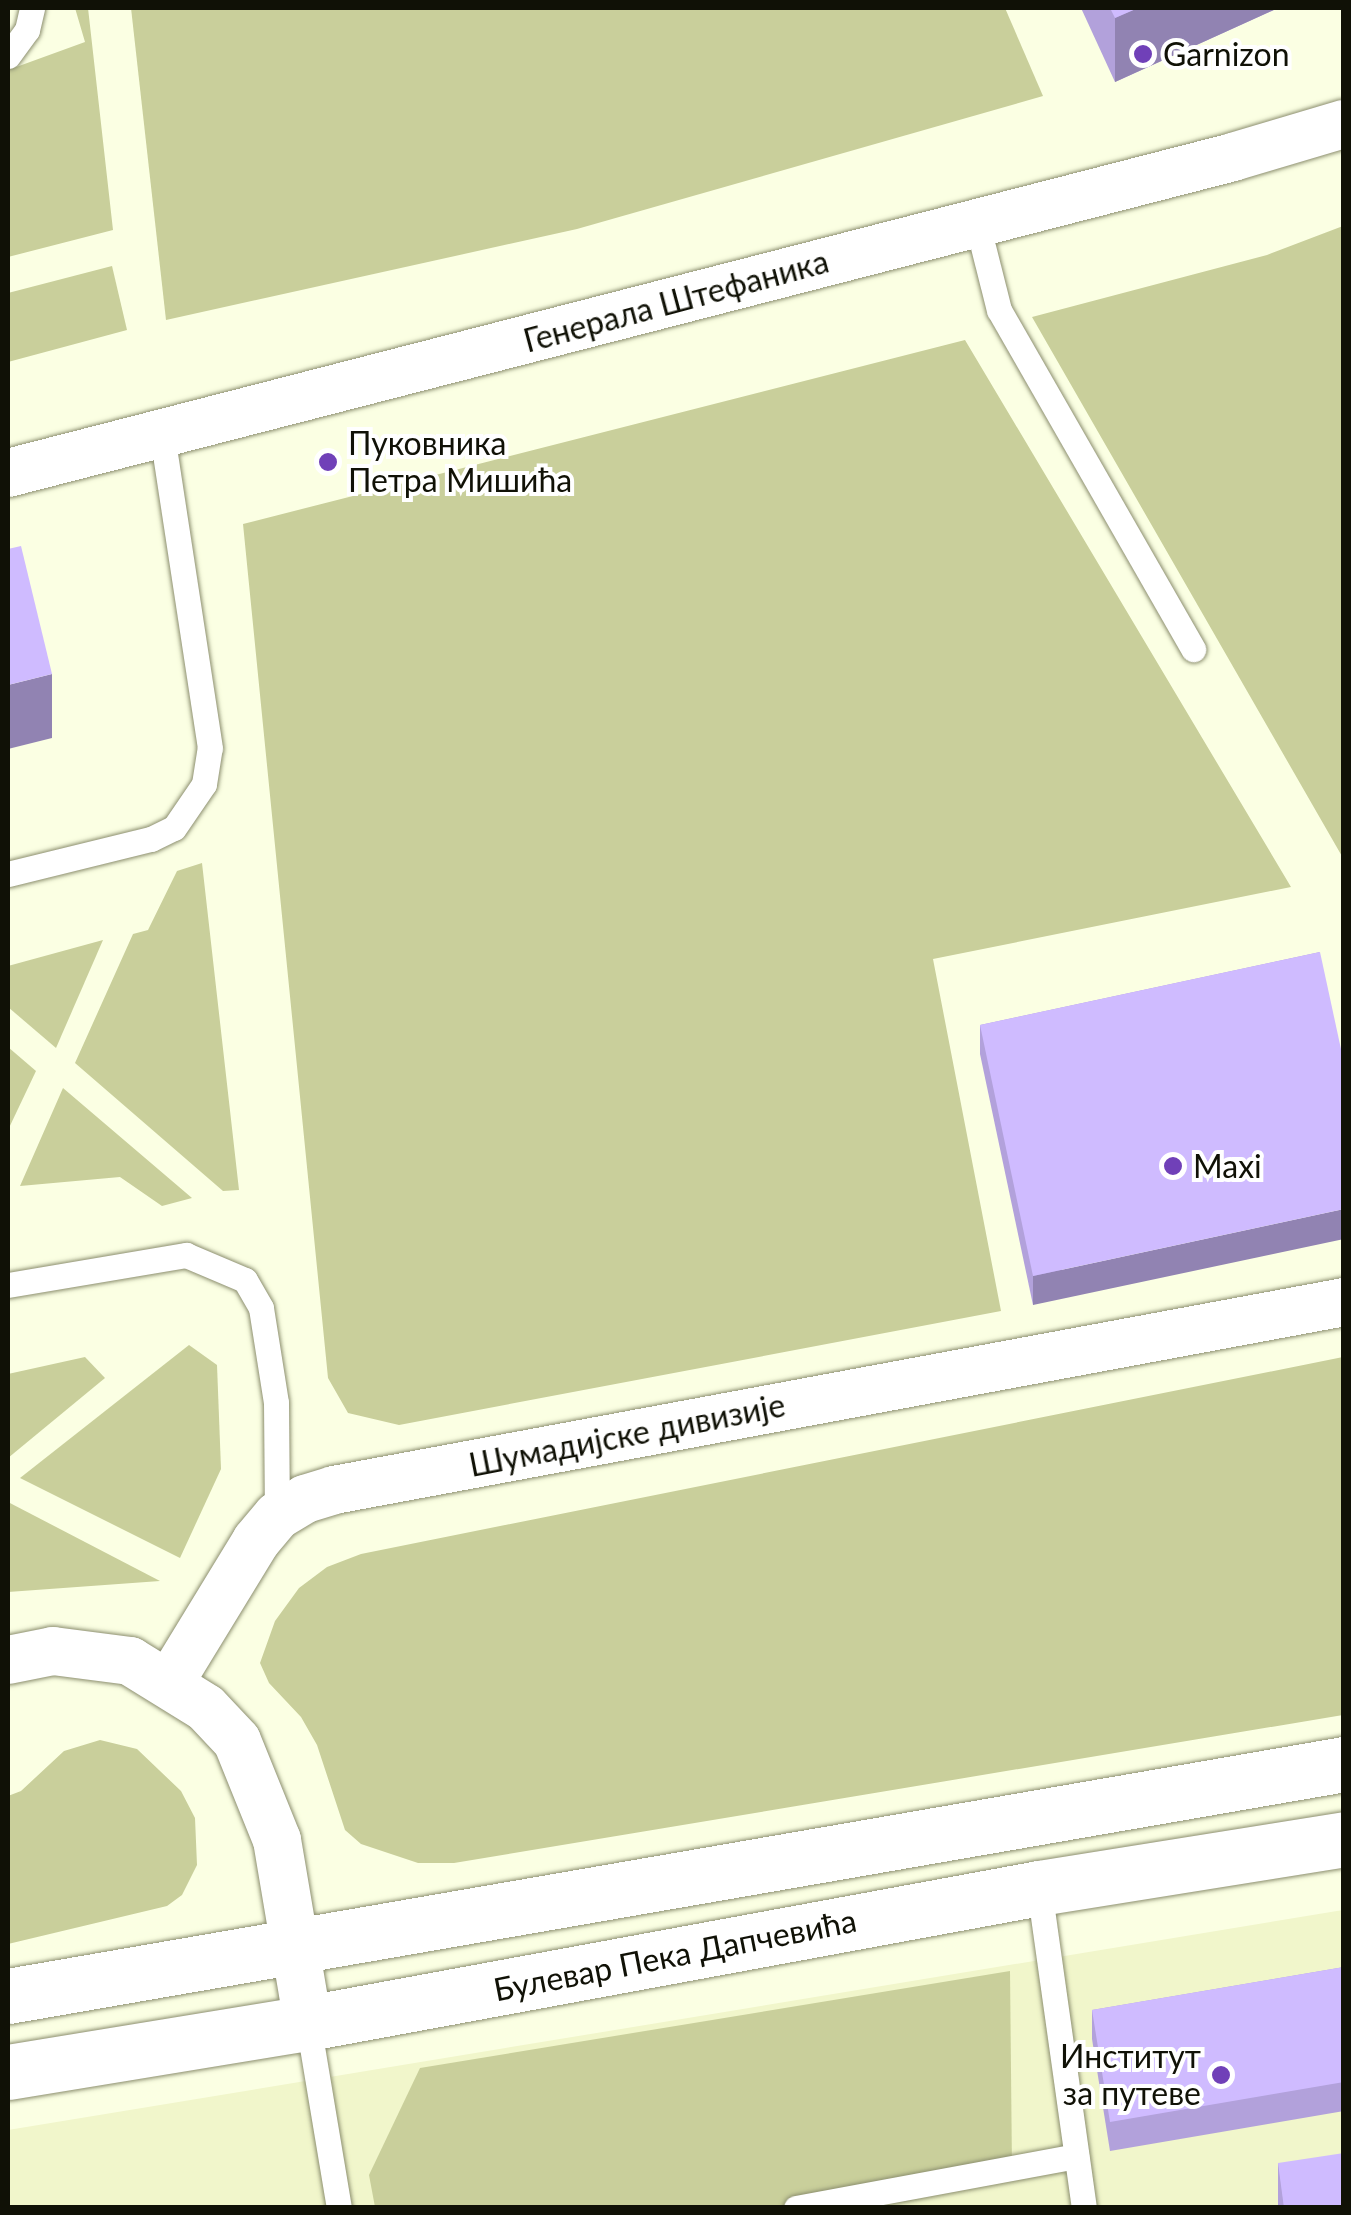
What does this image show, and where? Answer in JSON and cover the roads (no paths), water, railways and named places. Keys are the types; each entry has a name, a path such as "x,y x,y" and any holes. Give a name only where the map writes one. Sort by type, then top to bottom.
{"street":[{"name":"Генерала Штефаника","path":"8,473 977,223 1344,124"},
{"name":"Шумадијске дивизије","path":"170,1682 256,1541 277,1516 304,1499 334,1490 1344,1302"},
{"path":"8,1660 53,1650 130,1660 206,1708 237,1742 270,1812 308,2023"},
{"path":"8,1996 1344,1764"},
{"name":"Булевар Пека Дапчевића","path":"8,2072 308,2023 1039,1888 1344,1840"}],"lane":[{"path":"8,56 27,30 32,8"},
{"path":"977,223 999,310 1193,649"},
{"path":"8,874 152,839 174,828 204,784 210,748 162,434"},
{"path":"8,1286 186,1255 244,1280 261,1308 276,1403 277,1516"},
{"path":"1039,1888 1084,2208"},
{"path":"308,2023 339,2208"},
{"path":"796,2208 1076,2156"}],"place":[{"name":"Garnizon","path":"1143,54"},
{"name":"Пуковника Петра Мишића","path":"328,462"},
{"name":"Maxi","path":"1173,1166"},
{"name":"Институт за путеве","path":"1221,2075"}]}
